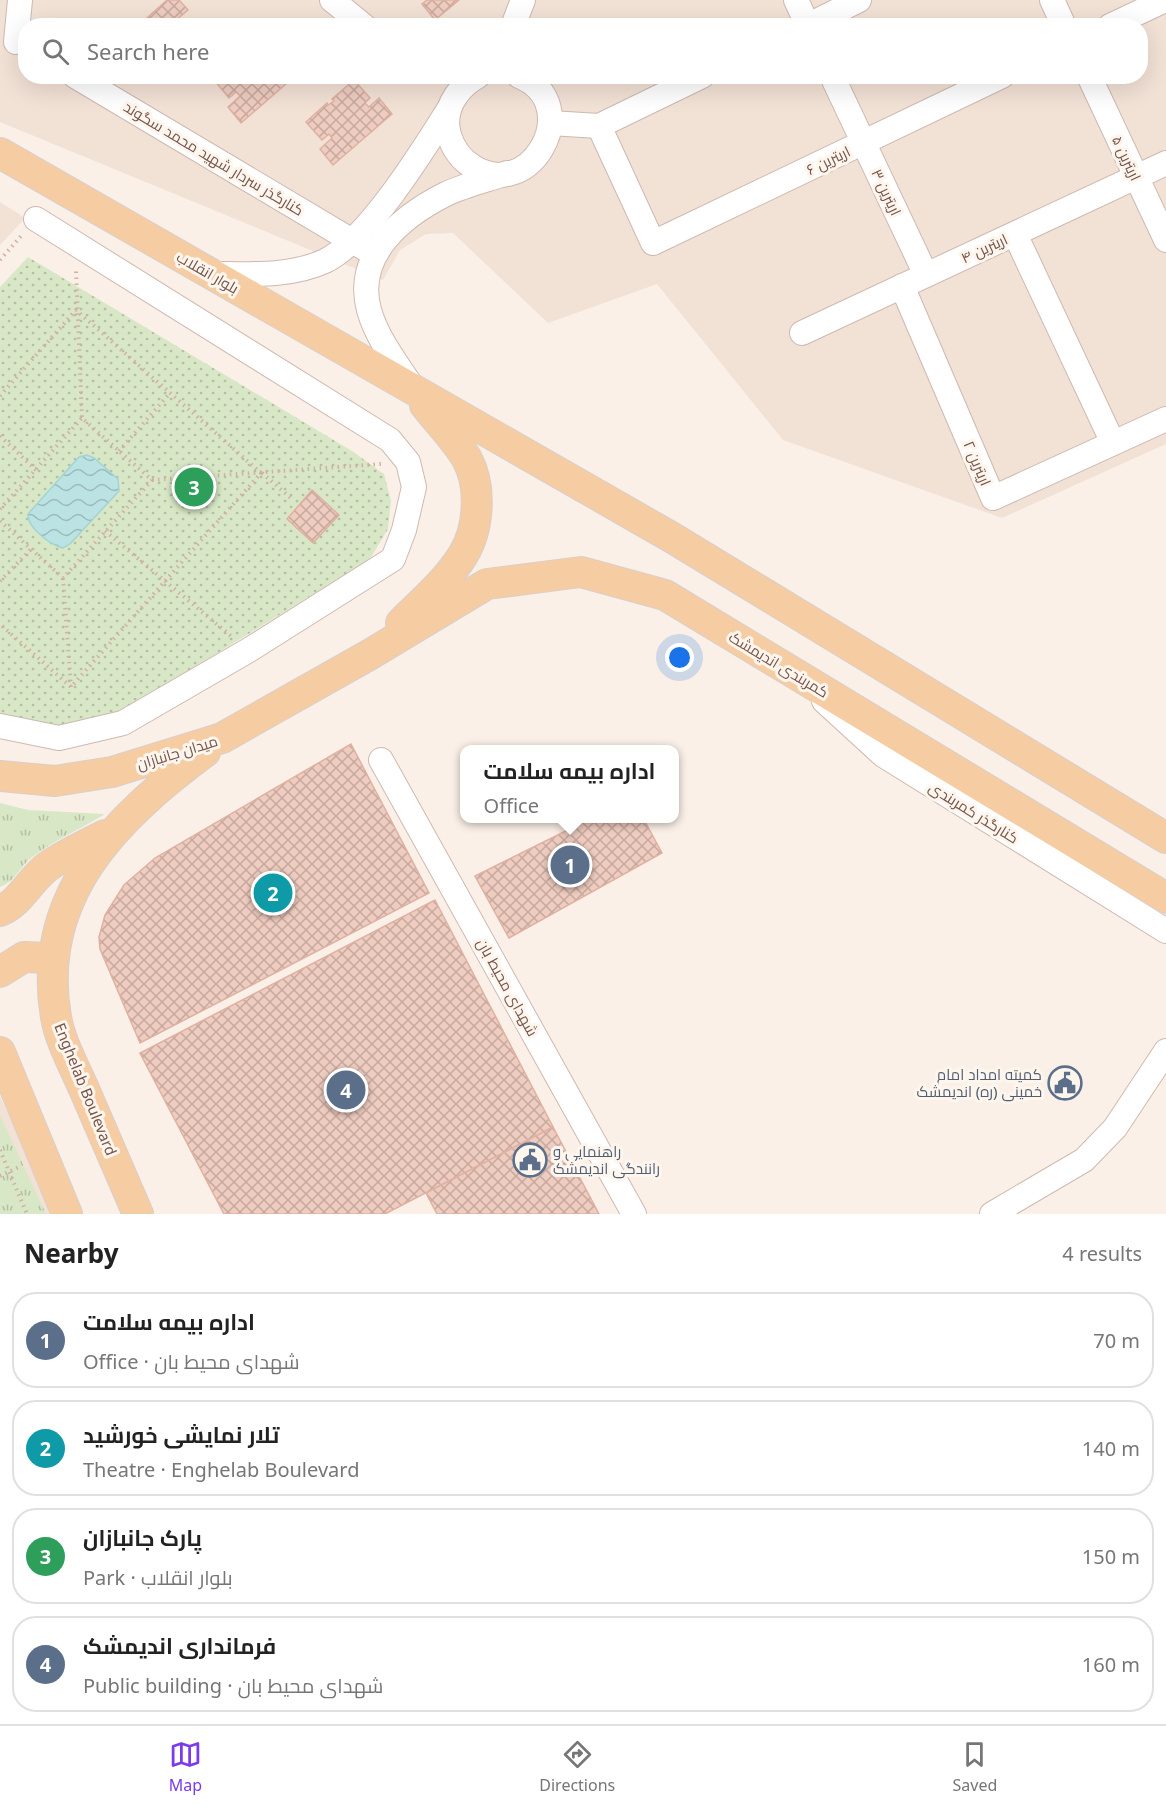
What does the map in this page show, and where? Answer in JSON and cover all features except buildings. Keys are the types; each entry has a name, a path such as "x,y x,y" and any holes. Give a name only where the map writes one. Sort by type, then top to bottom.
{"main road":[{"name":"بلوار انقلاب","path":"2,157 212,274 416,393"},
{"path":"369,655 440,584 464,554 476,519 477,485 467,459 416,393"},
{"path":"416,393 671,537 1166,838"},
{"name":"کمربندی اندیمشک","path":"369,655 487,584 581,572 665,596 1166,898"},
{"name":"میدان جانبازان","path":"0,776 55,781 112,772 222,738 369,655"},
{"name":"Enghelab Boulevard","path":"138,1214 56,1018 52,958 61,920 77,882 101,845 156,788 222,738"},
{"path":"0,911 12,906 23,890 47,867 115,830"},
{"path":"0,972 24,957 52,958"},
{"path":"0,1052 67,1214"}],"street":[{"path":"14,40 20,0"},
{"path":"332,0 354,18"},
{"path":"516,18 523,0"},
{"path":"796,0 805,18"},
{"path":"822,18 859,0"},
{"path":"1052,0 1061,18"},
{"path":"1127,18 1165,0"},
{"name":"کنارگذر سردار شهید محمد سگوند","path":"89,84 374,254"},
{"path":"212,274 259,274 294,270 326,261 353,240 416,162 463,84"},
{"path":"416,393 382,339 369,309 366,275 374,254 398,224 447,194 524,168 538,156 547,141 550,123 547,106 539,91 530,84"},
{"path":"550,123 599,126 686,84"},
{"name":"اریترین ۳","path":"836,84 926,275"},
{"name":"اریترین ۶","path":"599,126 653,243 985,84"},
{"name":"اریترین ۵","path":"1093,84 1166,240"},
{"path":"449,109 449,132 459,156 473,167 489,173 507,173"},
{"name":"اریترین ۴","path":"802,333 1166,163"},
{"path":"0,726 59,738 123,723 249,650 393,559 404,530 414,487 408,462 390,440 36,219"},
{"path":"1015,234 1113,444"},
{"name":"اریترین ۲","path":"902,286 993,498 1166,419"},
{"name":"کنارگذر کمربندی","path":"796,675 883,756 1166,931"},
{"name":"شهدای محیط بان","path":"381,760 634,1214"},
{"path":"992,1214 1084,1160 1115,1128 1166,1051"}],"path":[{"path":"0,260 36,219"},
{"path":"75,242 82,418 152,480"},
{"path":"76,310 292,500"},
{"path":"0,396 76,310"},
{"path":"119,452 170,393"},
{"path":"0,509 82,418"},
{"path":"0,436 36,470"},
{"path":"63,578 152,480 408,462"},
{"path":"71,687 261,473"},
{"path":"0,521 63,578 71,687"},
{"path":"105,531 164,583 249,650"},
{"path":"0,581 31,549"},
{"path":"0,624 71,687"},
{"path":"0,1150 27,1214"}],"shaded area":[{"path":"0,0 1166,0 1166,444 1002,518 783,440 657,284 548,323 453,233 426,234 400,250 383,280 0,122"},
{"path":"0,202 25,218 0,245"},
{"path":"0,1096 54,1214 0,1214"}],"green space":[{"path":"28,257 352,451 384,474 391,501 388,529 370,559 107,721 68,731 0,717 0,287"},
{"path":"0,803 28,810 105,814 31,858 9,882 0,887"},
{"path":"0,1115 46,1214 0,1214"}],"water":[{"path":"87,455 94,458 118,479 119,491 70,544 63,548 40,535 31,524 28,514 79,457"}],"place":[{"name":"پارک جانبازان","path":"194,487"},
{"name":"اداره بیمه سلامت","path":"570,865"},
{"name":"تلار نمایشی خورشید","path":"273,893"},
{"name":"کمیته امداد امام خمینی (ره) اندیمشک","path":"1065,1083"},
{"name":"فرمانداری اندیمشک","path":"346,1090"},
{"name":"راهنمایی و رانندگی اندیمشک","path":"530,1160"}]}
